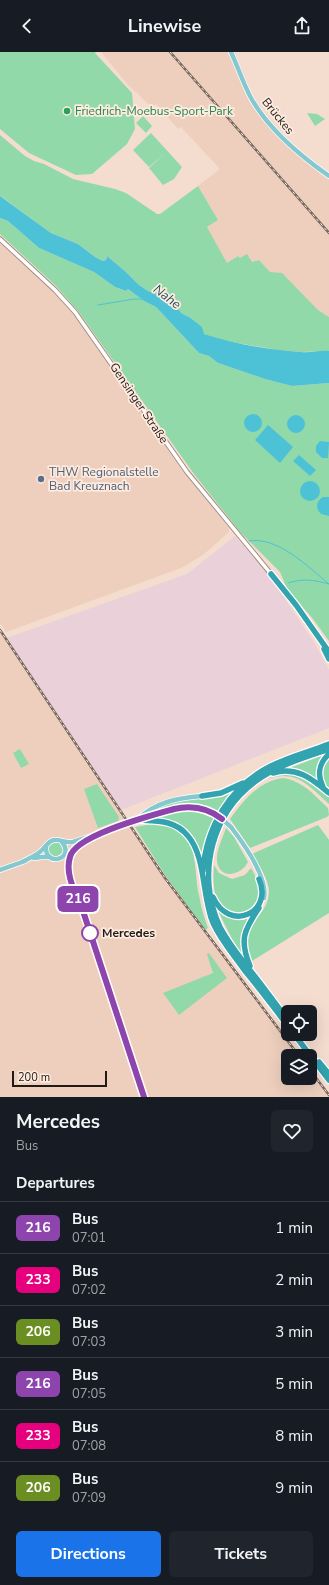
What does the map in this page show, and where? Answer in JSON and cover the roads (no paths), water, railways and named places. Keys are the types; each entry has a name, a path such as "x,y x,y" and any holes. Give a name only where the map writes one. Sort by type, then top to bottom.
{"highway":[{"path":"271,574 296,605 329,652"},
{"path":"319,638 329,648"},
{"path":"319,638 329,659"},
{"path":"202,796 221,793 278,763 329,744"},
{"path":"259,879 262,891 260,902 254,910 243,916 233,916 222,911 206,887 210,854 219,827 226,814 239,796 262,777 281,767 329,749"},
{"path":"329,754 322,762 320,776 323,786 329,793"},
{"path":"262,777 282,771 295,771 306,776 329,793"},
{"path":"250,779 226,804 212,828 205,856 208,908 219,934 281,1017"},
{"path":"137,820 165,821 179,827 193,842 197,851 206,887 223,933 281,1011"},
{"path":"253,974 245,953 244,938 247,928 261,906 264,898"},
{"path":"299,1041 329,1080"},
{"path":"303,1041 329,1074"}],"main road":[{"name":"Brückes","path":"231,52 250,96 263,116 298,153 329,176"},
{"path":"137,820 145,813 162,803 179,798 202,796"},
{"path":"0,870 38,854 49,842 53,840 73,842 137,820 183,807 196,808 222,818 231,827 262,878 264,898"},
{"path":"236,835 259,879"},
{"path":"70,876 69,860 72,851 78,845 94,836"},
{"path":"22,861 40,850 52,838 67,841 81,837 86,838"},
{"path":"22,861 39,857 60,858 71,846 86,838"},
{"path":"62,842 65,845 66,851"},
{"path":"46,846 46,852 50,858"}],"street":[{"name":"Gensinger Straße","path":"0,239 55,290 75,312 188,472 271,574"}],"water":[{"path":"0,196 51,233 78,244 103,261 106,260 107,256 139,285 164,298 177,307 181,313 202,327 204,334 240,344 277,350 305,352 329,351 329,383 292,386 265,379 218,363 209,356 199,353 156,307 144,301 128,289 126,291 115,287 94,272 39,248 8,221 0,218"},
{"path":"249,414 257,414 262,419 260,430 257,432 249,432 244,427 244,419"},
{"path":"296,415 302,418 305,424 302,430 296,433 290,430 287,424 290,418"},
{"path":"268,425 293,447 280,463 255,440"},
{"path":"320,441 329,442 328,458 322,458 316,452 316,446"},
{"path":"299,455 316,470 310,476 293,461"},
{"path":"306,481 314,481 320,487 320,495 314,501 306,501 300,495 300,487"},
{"path":"323,497 329,497 329,516 321,514 317,507 318,503"}],"waterway":[{"path":"98,305 143,299"},
{"path":"249,541 271,543 282,548 292,554 329,584"},
{"path":"288,583 299,580 308,580 329,584"}],"railway":[{"path":"170,52 329,233"},
{"path":"0,630 165,878 294,1049"},
{"path":"317,1079 329,1095"}],"place":[{"name":"Friedrich-Moebus-Sport-Park","path":"67,111"},
{"name":"THW Regionalstelle Bad Kreuznach","path":"41,479"},
{"name":"Mercedes","path":"90,933"}],"water label":[{"name":"Nahe","path":"167,297"}]}
